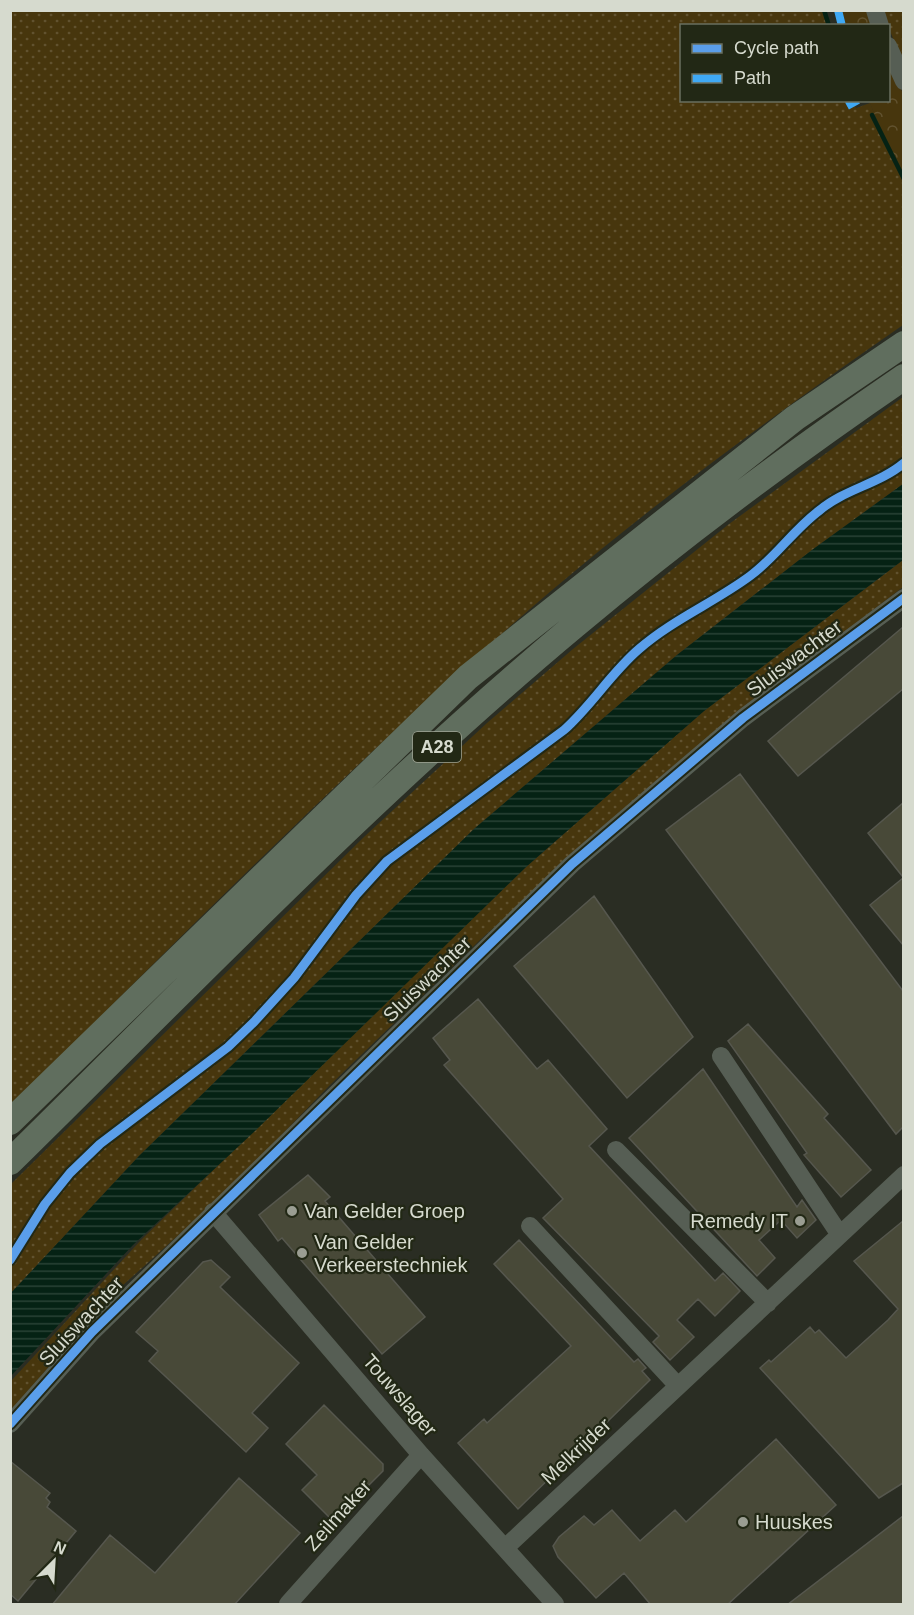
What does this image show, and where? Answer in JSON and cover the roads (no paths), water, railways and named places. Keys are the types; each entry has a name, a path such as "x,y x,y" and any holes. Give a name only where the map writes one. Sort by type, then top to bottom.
{"highway":[{"name":"A28","path":"10,1122 468,677 795,418 903,344"},
{"name":"A28","path":"10,1162 335,841 488,701 574,626 733,500 903,377"}],"street":[{"path":"890,51 903,81"},
{"name":"Sluiswachter","path":"10,1424 92,1332 572,864 743,718 903,598"},
{"path":"721,1056 840,1235"},
{"path":"616,1150 768,1303"},
{"name":"Melkrijder","path":"505,1548 903,1175"},
{"name":"Touwslager","path":"213,1212 422,1455 555,1605"},
{"path":"530,1226 678,1386"},
{"name":"Zeilmaker","path":"288,1605 422,1455"}],"waterway":[{"path":"824,10 828,24"},
{"path":"872,115 904,179"}],"place":[{"name":"Van Gelder Groep","path":"292,1211"},
{"name":"Remedy IT","path":"800,1221"},
{"name":"Van Gelder Verkeerstechniek","path":"302,1253"},
{"name":"Huuskes","path":"743,1522"}]}
